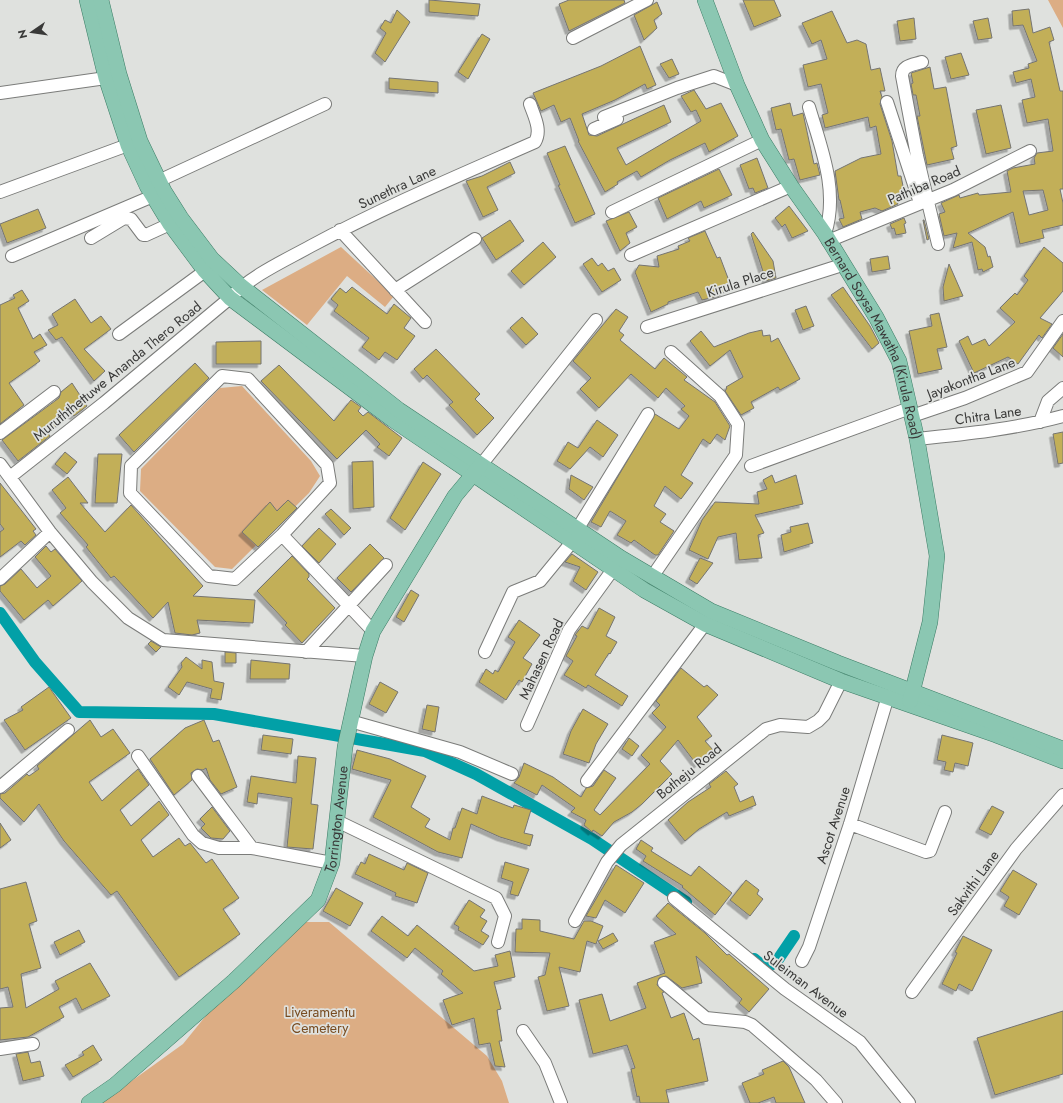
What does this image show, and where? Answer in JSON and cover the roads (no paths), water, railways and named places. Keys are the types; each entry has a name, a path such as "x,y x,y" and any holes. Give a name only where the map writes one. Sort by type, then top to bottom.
{"main road":[{"path":"87,0 106,78 170,224 205,271 230,298 393,420 578,528 652,576 711,611 996,735 1063,761"},
{"path":"101,0 134,143"},
{"name":"Bernard Soysa Mawatha (Kirula Road)","path":"705,0 738,85 762,140 790,186 826,237 842,265 876,317 899,361 917,439 937,556 930,622 911,698"},
{"path":"153,187 181,218 212,259 241,286 399,410 572,542 614,568 644,590 705,624 841,681 888,696 911,698 1063,749"},
{"name":"Torrington Avenue","path":"89,1103 115,1085 234,981 318,900 332,863 345,747 365,656 373,631 455,496 477,470"}],"street":[{"path":"573,38 647,0"},
{"path":"922,62 904,68 902,71 902,76 924,202"},
{"path":"604,117 697,81 714,76 738,85"},
{"path":"0,94 106,78"},
{"path":"594,129 678,93 697,81"},
{"path":"887,102 938,244"},
{"path":"12,256 325,104"},
{"name":"Sunethra Lane","path":"241,286 340,230 390,205 535,142 538,136 538,128 530,104"},
{"path":"808,106 829,176 830,217 826,237"},
{"path":"612,212 762,140"},
{"path":"0,192 134,143"},
{"name":"Pathiba Road","path":"826,237 953,190 1030,151"},
{"path":"631,255 790,186"},
{"path":"91,238 124,218 131,219 143,234 146,235 170,224"},
{"path":"340,230 425,322"},
{"path":"395,290 474,239"},
{"name":"Kirula Place","path":"647,327 842,265"},
{"path":"119,334 205,271"},
{"name":"Muruththettuwe Ananda Thero Road","path":"10,477 104,403 230,298 241,286"},
{"path":"477,470 596,320"},
{"name":"Jayakontha Lane","path":"751,466 911,412 965,398 1027,372 1063,321"},
{"path":"652,576 736,455 738,424 720,396 671,352"},
{"path":"222,376 248,379 327,465 330,483 282,535 235,579 209,576 130,493 131,466 222,376"},
{"path":"1040,422 1048,401 1063,388"},
{"path":"0,433 54,392"},
{"path":"578,528 648,414"},
{"name":"Chitra Lane","path":"917,439 981,432 1040,422 1063,416"},
{"path":"0,464 50,532 92,582 128,618 163,640 365,656"},
{"path":"0,579 50,532"},
{"path":"282,535 373,631"},
{"path":"485,652 513,592 540,581 572,542"},
{"path":"306,652 386,565"},
{"name":"Mahasen Road","path":"527,725 569,630 614,568"},
{"path":"587,780 705,624"},
{"name":"Botheju Road","path":"575,921 607,862 621,845 766,729 780,725 808,727 818,721 824,715 841,681"},
{"name":"Ascot Avenue","path":"802,961 850,824 888,696"},
{"path":"350,721 460,752 512,774"},
{"path":"0,788 68,730"},
{"path":"138,756 193,835 202,843 219,848 252,848 332,863"},
{"path":"198,776 252,848"},
{"name":"Sakvithi Lane","path":"912,992 1016,849 1063,795"},
{"path":"850,824 922,852 930,850 945,812"},
{"path":"337,821 496,898 505,916 498,942"},
{"name":"Suleiman Avenue","path":"674,898 785,989 860,1042 909,1103"},
{"path":"664,983 706,1018 745,1022 752,1025 816,1080 836,1103"},
{"path":"523,1031 545,1063 560,1103"},
{"path":"0,1049 33,1044"}],"waterway":[{"path":"0,613 35,662 79,712 214,714 425,751 476,774 592,839 686,902"},
{"path":"754,959 765,968 777,961 794,936"}],"park label":[{"name":"Liveramentu Cemetery","path":"320,1020"}]}
